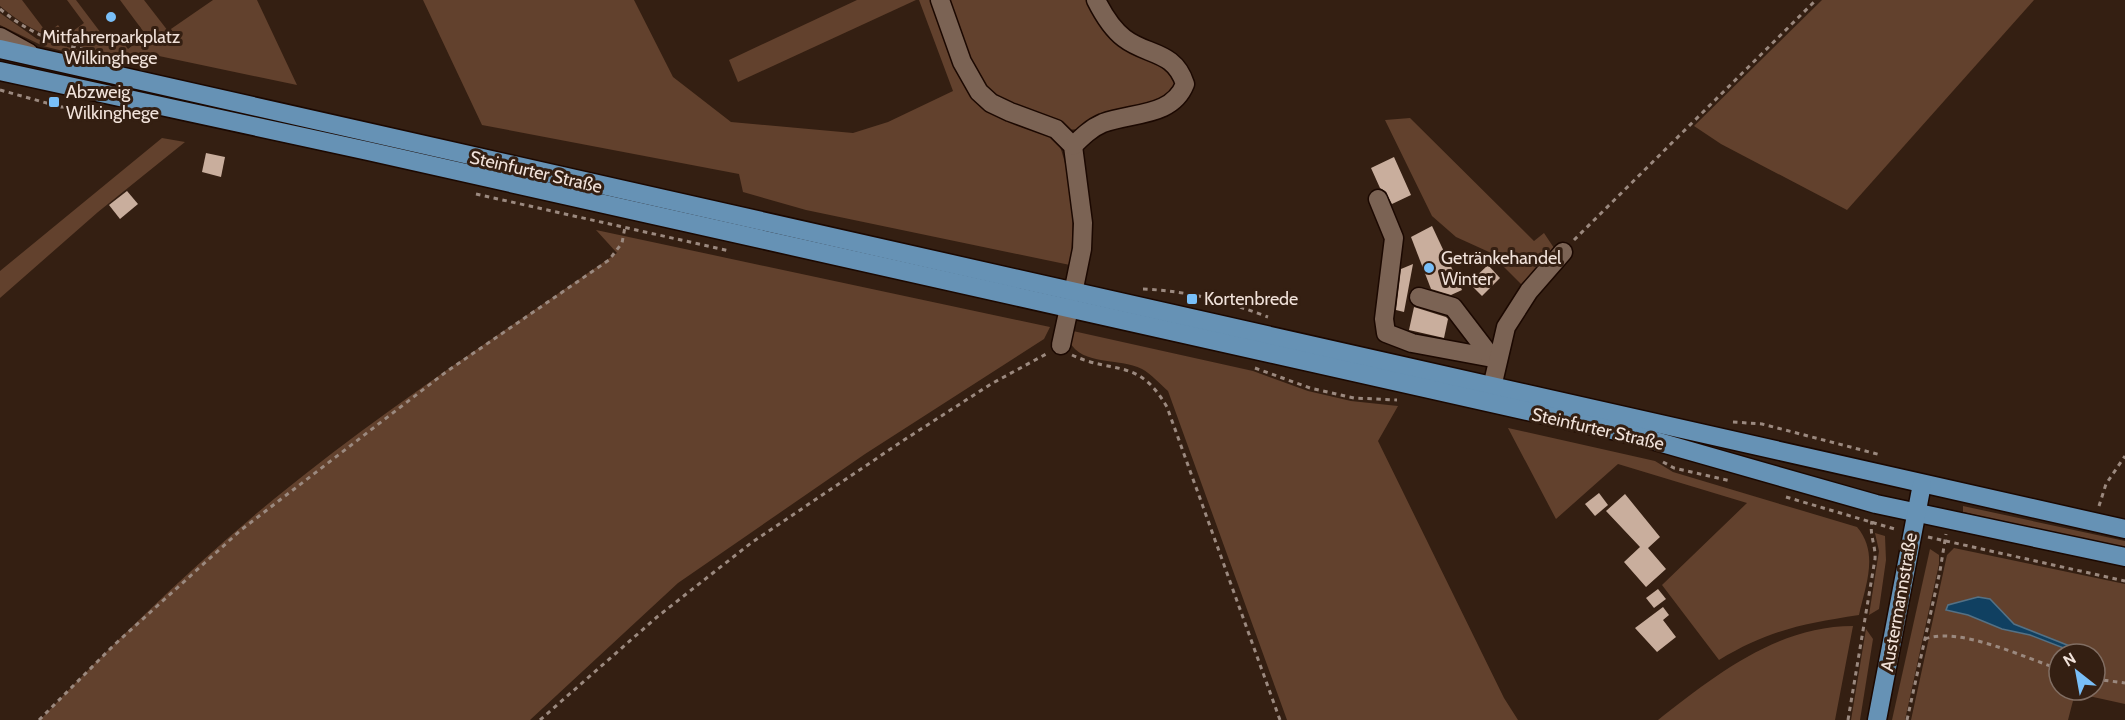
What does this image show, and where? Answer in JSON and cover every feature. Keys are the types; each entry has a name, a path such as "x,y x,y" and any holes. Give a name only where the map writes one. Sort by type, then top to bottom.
{"main road":[{"name":"Steinfurter Straße","path":"0,49 1071,300 1634,435 1876,504 2125,557"},
{"name":"Steinfurter Straße","path":"0,71 1071,300 1377,361 2125,529"},
{"name":"Austermannstraße","path":"1877,720 1922,484"}],"street":[{"path":"940,0 962,62 979,92 992,103 1010,112 1056,129 1073,146 1083,224 1082,249 1062,345"},
{"path":"1073,146 1087,132 1102,124 1162,109 1175,103 1185,84 1175,64 1124,39 1105,19 1096,0"},
{"path":"0,37 38,59"},
{"path":"1377,361 1381,339 1386,333 1384,319 1394,238 1378,199"},
{"path":"1492,387 1495,359 1506,327 1529,291 1563,252"},
{"path":"1419,297 1453,307 1495,359"},
{"path":"1386,333 1412,343 1495,359"}],"path":[{"path":"1563,252 1816,0"},
{"path":"0,9 24,28 39,36 132,60"},
{"path":"0,90 61,107 85,107"},
{"path":"466,192 741,253"},
{"path":"39,720 113,646 241,530 446,372 609,260 622,243 625,227"},
{"path":"1142,289 1180,291 1221,300 1272,319"},
{"path":"540,720 657,617 751,543 991,384 1062,345 1074,356 1141,375 1157,390 1167,407 1280,720"},
{"path":"1244,366 1310,388 1354,398 1406,402"},
{"path":"1722,420 1762,424 1886,456"},
{"path":"2094,522 2106,484 2125,456"},
{"path":"1848,720 1875,560 1875,544 1870,531 1872,523"},
{"path":"1907,720 1940,572 1944,541"},
{"path":"1925,639 1942,635 1982,643 2047,665"},
{"path":"2107,681 2125,683"}],"shaded area":[{"path":"0,0 22,0 47,33 58,25 66,36 84,23 67,0 76,0 107,41 117,34 128,49 146,35 120,0 144,0 168,31 213,0 257,0 297,85 140,52 133,58 79,46 47,36 31,28 0,6"},
{"path":"423,0 634,0 673,77 731,122 853,133 888,122 953,91 919,0 1095,0 1103,21 1173,66 1180,83 1173,98 1079,129 1066,130 1058,141 1067,171 1072,202 1070,265 806,210 743,192 739,174 482,125"},
{"path":"857,0 916,0 738,82 729,60"},
{"path":"1822,0 2034,0 1847,210 1721,144 1694,126"},
{"path":"0,13 37,39 129,63 125,66 43,46 0,25"},
{"path":"1410,118 1534,241 1544,233 1556,251 1524,287 1489,252 1456,237 1432,216 1385,120"},
{"path":"162,138 185,142 98,212 0,298 0,271"},
{"path":"596,230 1050,327 1044,339 865,454 678,583 530,720 40,720 154,606 274,499 400,403 617,253"},
{"path":"1073,331 1253,371 1308,391 1351,401 1398,406 1378,441 1504,698 1518,720 1287,720 1168,391 1152,376 1133,365 1083,355 1069,341"},
{"path":"1508,428 1655,461 1673,472 1857,527 1868,547 1869,558 1869,569 1859,615 1770,635 1719,660 1662,585 1747,503 1618,464 1556,519"},
{"path":"1963,506 2125,541 2125,550 1963,512"},
{"path":"1875,533 1885,536 1886,560 1879,609 1869,615 1879,551"},
{"path":"1954,548 2125,584 2125,704 2107,700 2107,642 2047,642 2047,702 2073,702 2068,720 1911,720 1947,555"},
{"path":"1930,549 1939,555 1939,564 1905,720 1892,720"},
{"path":"1853,626 1835,720 1658,720 1701,687 1748,656 1798,634 1825,628"},
{"path":"1866,629 1873,639 1860,720 1851,720"}],"water":[{"path":"1978,597 1990,599 2014,624 2060,642 2048,642 2030,635 2002,629 1968,615 1946,610 1948,605"}],"building":[{"path":"206,153 225,157 221,177 202,172"},
{"path":"1394,157 1411,195 1392,204 1385,191 1380,188 1371,168"},
{"path":"127,191 138,204 120,219 109,205"},
{"path":"1432,226 1462,290 1451,295 1431,289 1411,237"},
{"path":"1413,264 1404,312 1396,310 1401,269"},
{"path":"1488,265 1500,278 1482,296 1469,283"},
{"path":"1414,307 1448,319 1444,338 1409,330"},
{"path":"1599,493 1608,505 1595,516 1585,504"},
{"path":"1625,494 1660,537 1648,548 1666,569 1646,587 1624,562 1640,547 1606,511"},
{"path":"1658,589 1666,599 1654,608 1646,598"},
{"path":"1663,607 1669,615 1663,620 1676,637 1657,652 1635,628"}],"place":[{"name":"Mitfahrerparkplatz Wilkinghege","path":"111,17"},
{"name":"Abzweig Wilkinghege","path":"54,102"},
{"name":"Getränkehandel Winter","path":"1429,268"},
{"name":"Kortenbrede","path":"1192,299"}]}
